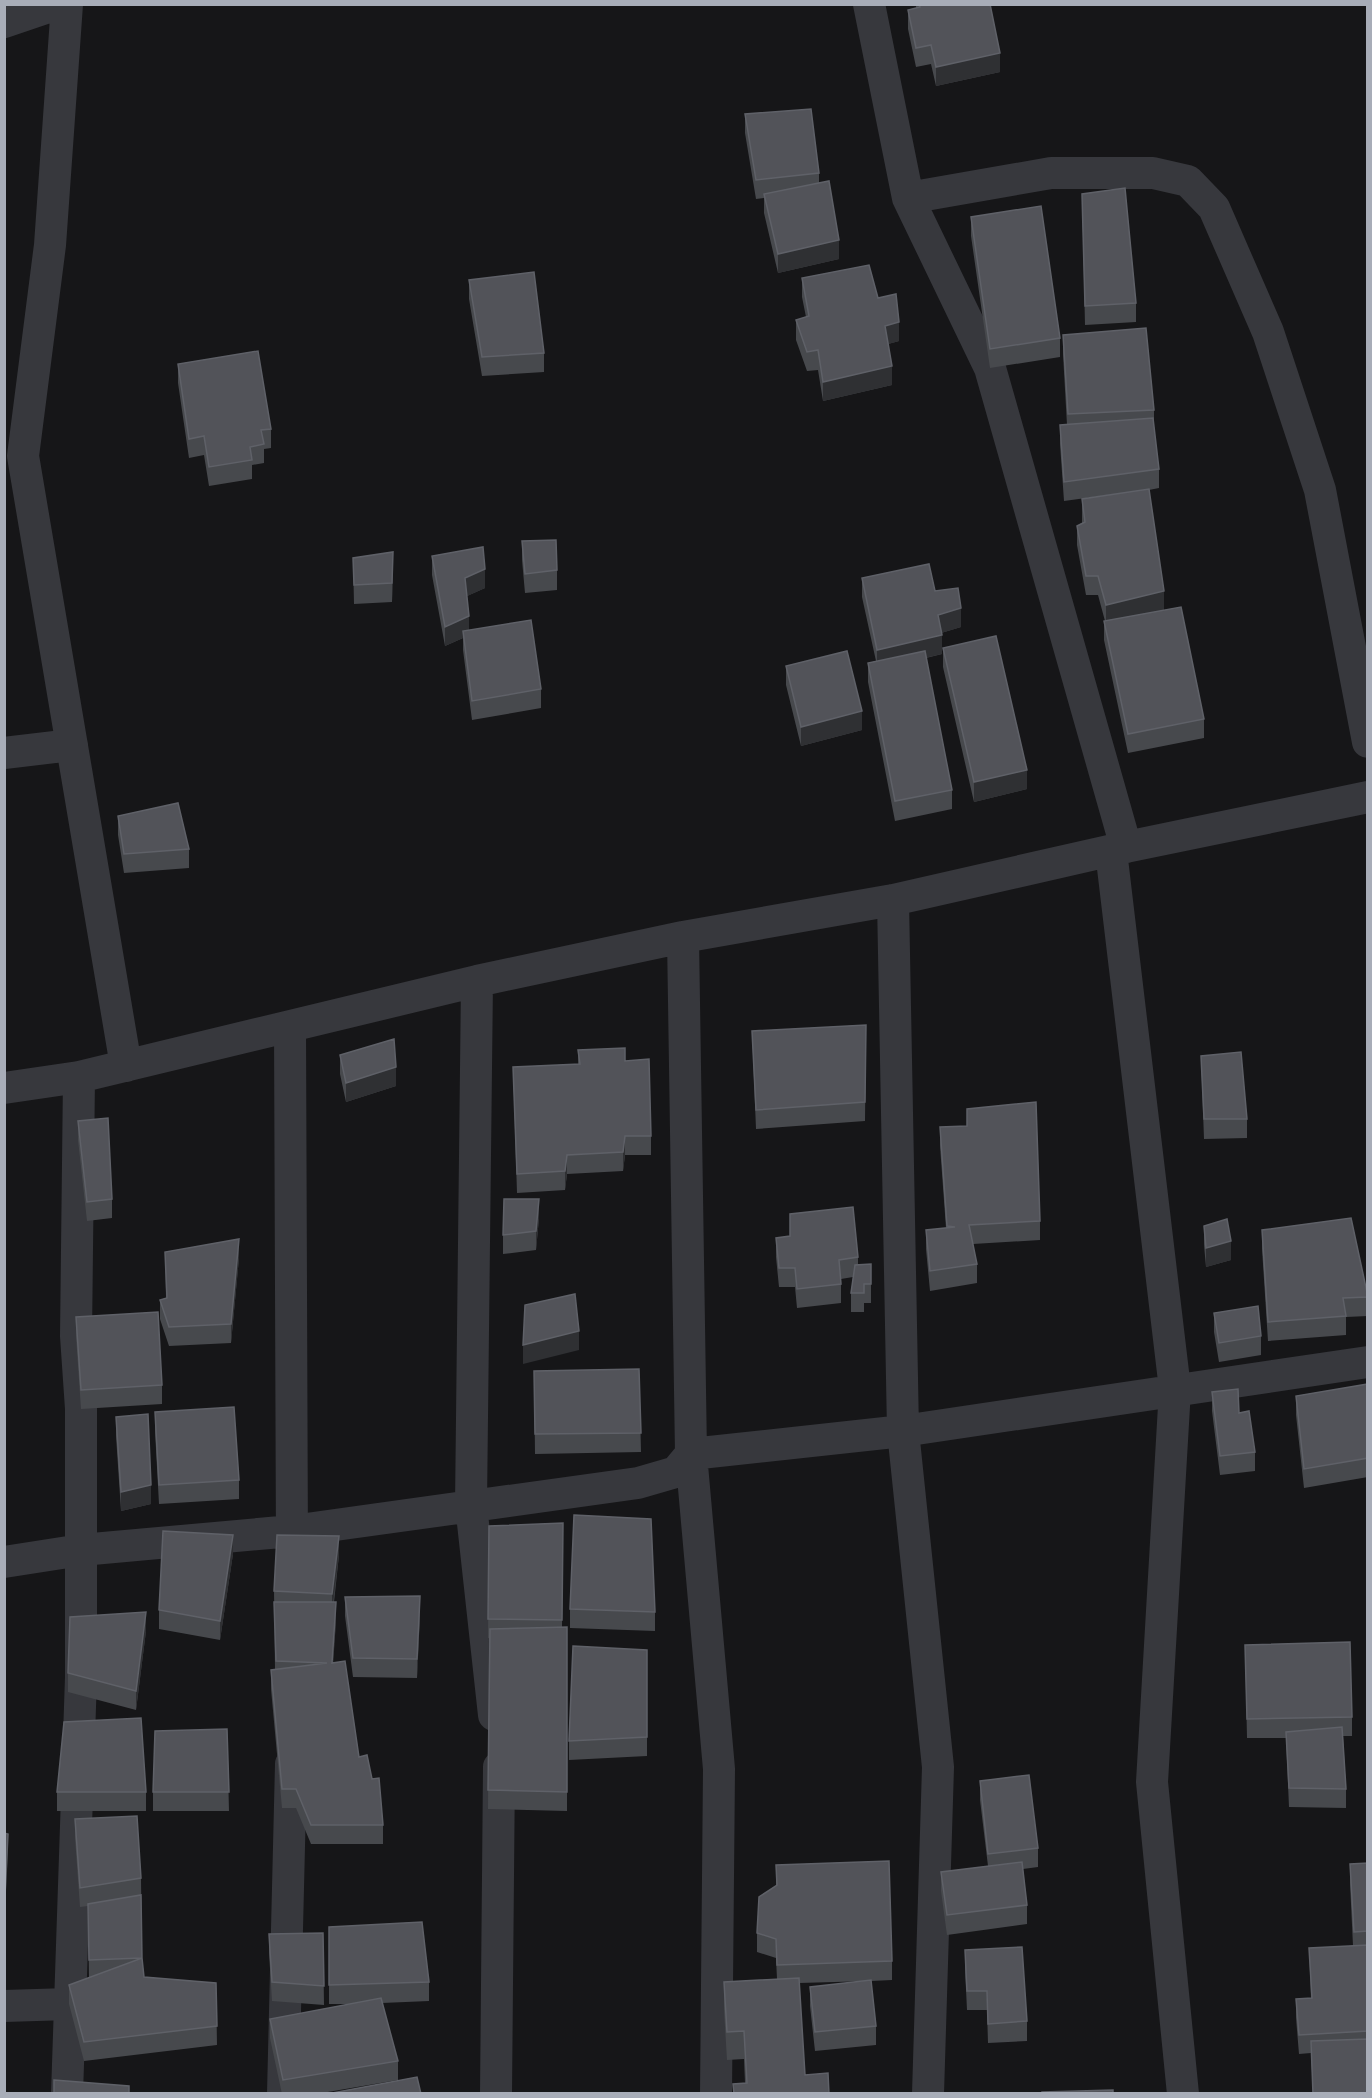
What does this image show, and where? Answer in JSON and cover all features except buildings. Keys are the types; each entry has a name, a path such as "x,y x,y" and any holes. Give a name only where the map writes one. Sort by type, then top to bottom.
{"street":[{"path":"4,22 57,4"},
{"path":"67,4 50,245 23,456 126,1066"},
{"path":"869,4 908,198 990,368 1119,849 1175,1389 1152,1782 1183,2094"},
{"path":"908,198 1051,173 1153,173 1188,181 1214,208 1268,332 1320,490 1368,742"},
{"path":"4,753 72,745"},
{"path":"4,1088 79,1077 477,981 682,937 893,900 1119,849 1368,797"},
{"path":"893,900 903,1431 938,1767 928,2094"},
{"path":"682,937 691,1454 719,1769 716,2094"},
{"path":"477,981 471,1505 499,1764 496,2094"},
{"path":"290,1027 291,1578"},
{"path":"67,2094 81,1677 81,1409 76,1336 79,1077"},
{"path":"4,1562 81,1550 292,1531 638,1483 676,1473 691,1454 903,1431 1368,1362"},
{"path":"283,2094 291,1730"},
{"path":"4,2006 69,2004"}]}
